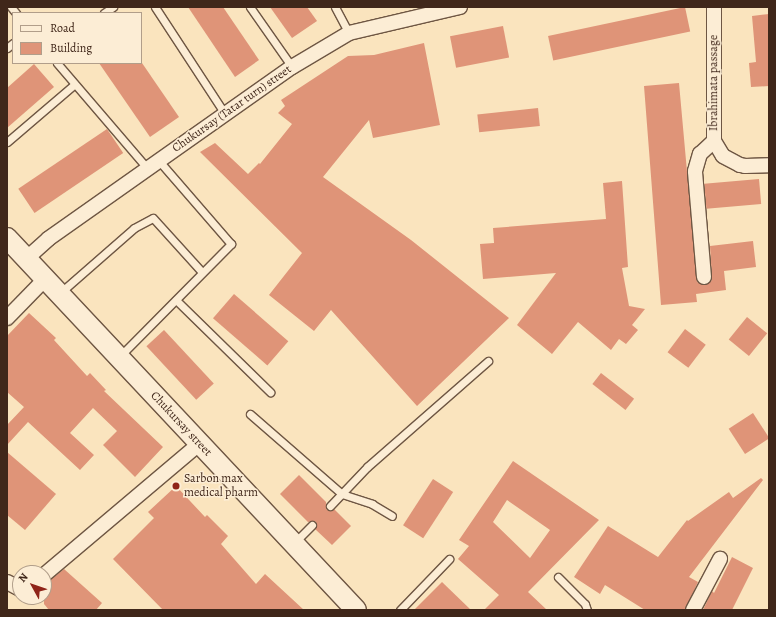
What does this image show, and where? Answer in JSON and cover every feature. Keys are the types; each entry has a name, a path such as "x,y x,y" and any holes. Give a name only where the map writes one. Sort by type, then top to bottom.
{"street":[{"name":"Chukursay (Tatar turn) street","path":"26,258 48,239 292,67 349,33 454,7"},
{"name":"Ibrahimаta passage","path":"714,7 714,141 723,156 740,165 769,165"},
{"path":"704,277 695,171 700,154 714,141"},
{"name":"Chukursay street","path":"7,238 356,610"},
{"path":"7,318 45,279"},
{"path":"52,569 200,444"},
{"path":"693,610 720,559"}],"lane":[{"path":"155,7 225,114"},
{"path":"250,7 292,67"},
{"path":"335,7 349,33"},
{"path":"58,64 75,84 231,244 119,357"},
{"path":"7,142 75,84"},
{"path":"59,294 134,228 153,218 202,272"},
{"path":"176,300 270,392"},
{"path":"330,506 367,467 488,361"},
{"path":"250,414 342,494 372,504 392,516"},
{"path":"293,544 312,525"},
{"path":"400,610 450,559"},
{"path":"558,577 585,604 587,610"}],"building":[{"path":"188,7 223,7 259,60 235,77"},
{"path":"270,7 307,7 317,21 292,38"},
{"path":"685,7 690,31 553,61 548,36"},
{"path":"769,14 769,86 751,87 749,63 756,62 752,16"},
{"path":"503,26 509,57 456,68 450,36"},
{"path":"424,43 440,125 373,138 369,120 323,177 411,240 509,318 417,406 331,310 314,331 269,295 302,253 200,152 215,143 248,174 259,163 260,164 292,124 278,113 285,106 281,100 348,56 374,55"},
{"path":"142,63 179,117 150,137 100,64"},
{"path":"34,64 54,87 7,128 7,88"},
{"path":"679,83 697,282 705,285 712,280 710,246 753,241 756,267 724,271 726,290 696,294 697,302 661,305 644,86"},
{"path":"538,108 540,126 479,132 477,114"},
{"path":"107,129 123,153 35,213 18,189"},
{"path":"759,179 761,204 706,209 704,184"},
{"path":"622,181 628,267 622,268 629,306 645,309 632,325 638,330 626,344 619,339 611,350 578,322 552,354 517,325 556,273 483,279 480,244 494,243 493,228 606,219 603,183"},
{"path":"234,294 288,341 267,365 213,318"},
{"path":"29,313 56,338 54,340 87,376 90,373 106,390 104,391 163,447 135,477 103,445 117,431 93,408 70,433 94,455 80,470 28,422 7,445 7,425 24,407 7,392 7,336"},
{"path":"747,317 767,333 749,356 729,340"},
{"path":"685,329 706,345 688,368 668,352"},
{"path":"164,330 214,383 196,400 146,346"},
{"path":"601,373 634,399 625,410 592,384"},
{"path":"753,413 769,438 745,454 729,429"},
{"path":"7,452 56,494 25,530 7,515"},
{"path":"513,461 599,520 528,592 547,610 484,610 499,595 458,559 469,546 459,540","holes":["507,500 550,530 530,558 493,522"]},
{"path":"299,475 326,502 326,509 329,511 334,509 351,526 332,545 315,529 317,524 315,521 308,522 280,494"},
{"path":"761,478 763,480 689,577 698,582 685,610 645,610 605,585 600,594 574,577 608,526 658,557 687,520 688,521 729,492 733,498"},
{"path":"433,479 453,492 423,538 403,525"},
{"path":"176,486 205,517 207,515 228,536 221,544 256,584 265,574 304,610 163,610 113,559 154,518 148,512"},
{"path":"732,557 753,568 732,610 703,610 712,591 714,593"},
{"path":"64,569 102,603 96,610 49,610 45,605 52,605 52,579"},
{"path":"442,582 471,610 414,610"}],"place":[{"name":"Sarbon max medical pharm","path":"176,486"}]}
